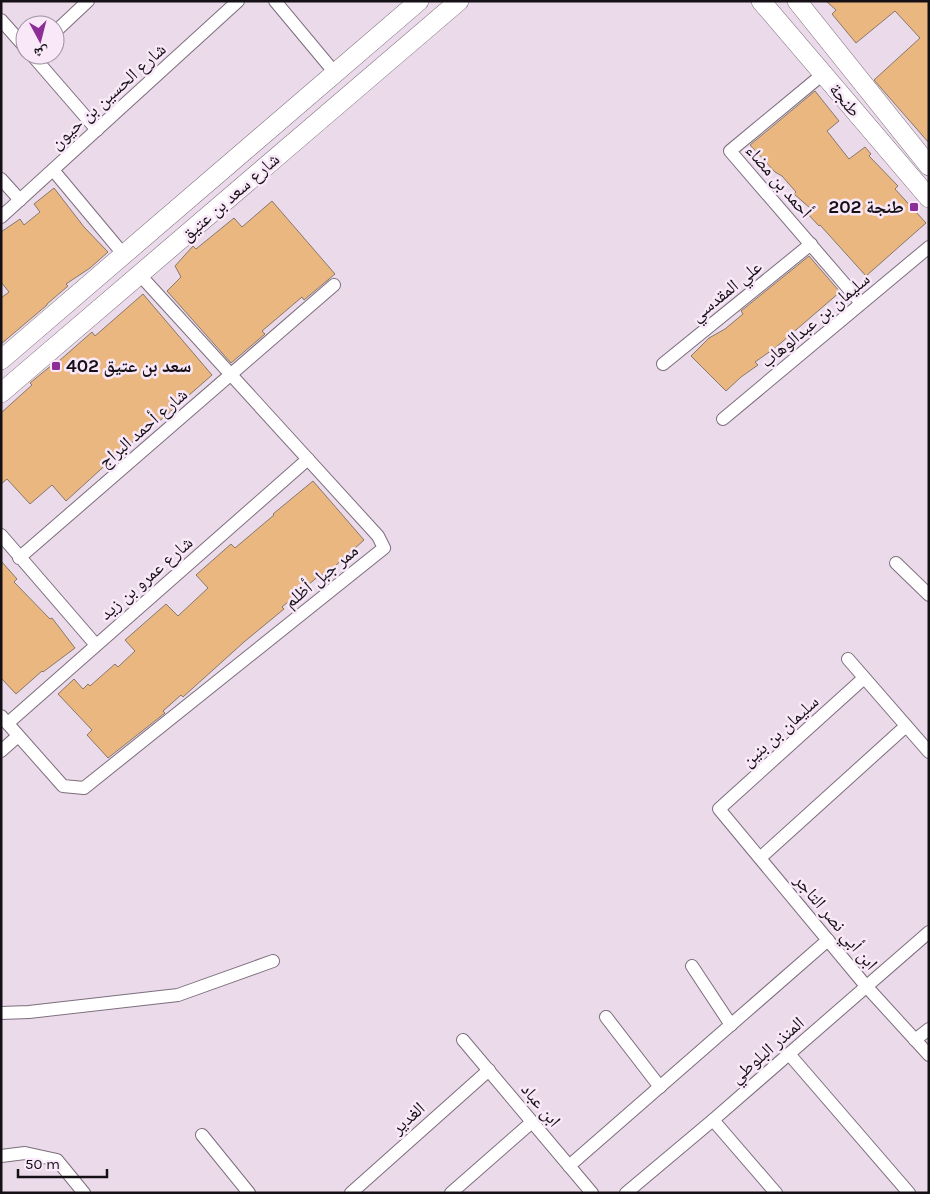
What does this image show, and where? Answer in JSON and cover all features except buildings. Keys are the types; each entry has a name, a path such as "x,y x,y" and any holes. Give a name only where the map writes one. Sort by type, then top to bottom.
{"street":[{"path":"65,23 88,1"},
{"name":"شارع الحسين بن حيون","path":"1,217 238,1"},
{"path":"275,1 335,73"},
{"name":"شارع سعد بن عتيق","path":"1,360 419,1"},
{"name":"شارع سعد بن عتيق","path":"1,393 459,1"},
{"name":"طنجة","path":"760,1 929,198"},
{"name":"طنجة","path":"797,1 929,166"},
{"path":"1,20 15,36"},
{"path":"41,65 97,130"},
{"name":"أحمد بن مضاء","path":"823,74 730,151 861,303"},
{"path":"53,170 124,254"},
{"path":"1,179 20,200"},
{"name":"علي المقدسي","path":"663,364 810,244"},
{"name":"سليمان بن عبدالوهاب","path":"723,420 929,247"},
{"name":"ممر جبل أظلم","path":"4,719 63,786 84,788 384,548 378,536 140,275"},
{"name":"شارع أحمد البراج","path":"19,558 334,285"},
{"name":"شارع عمرو بن زيد","path":"4,719 96,645 308,459"},
{"path":"1,535 96,645"},
{"path":"896,563 929,595"},
{"path":"848,659 929,752"},
{"name":"سليمان بن بنين","path":"719,809 864,678"},
{"path":"760,858 906,726"},
{"path":"1,751 18,736"},
{"name":"ابن أبي نصر التاجر","path":"719,809 866,986 929,1054"},
{"name":"المنذر البلوطي","path":"626,1193 929,932"},
{"path":"570,1166 828,940"},
{"path":"1,1013 29,1012 178,995 273,961"},
{"path":"692,966 731,1025"},
{"path":"606,1016 660,1087"},
{"path":"915,1040 929,1029"},
{"name":"ابن عباد","path":"463,1040 592,1193"},
{"path":"789,1054 909,1193"},
{"name":"الغدير","path":"351,1193 489,1070"},
{"path":"713,1120 776,1193"},
{"path":"451,1193 532,1122"},
{"path":"202,1135 249,1193"},
{"path":"1,1156 25,1153 58,1160 84,1193"}],"place":[{"name":"طنجة 202","path":"914,207"},
{"name":"سعد بن عتيق 402","path":"56,366"}]}
